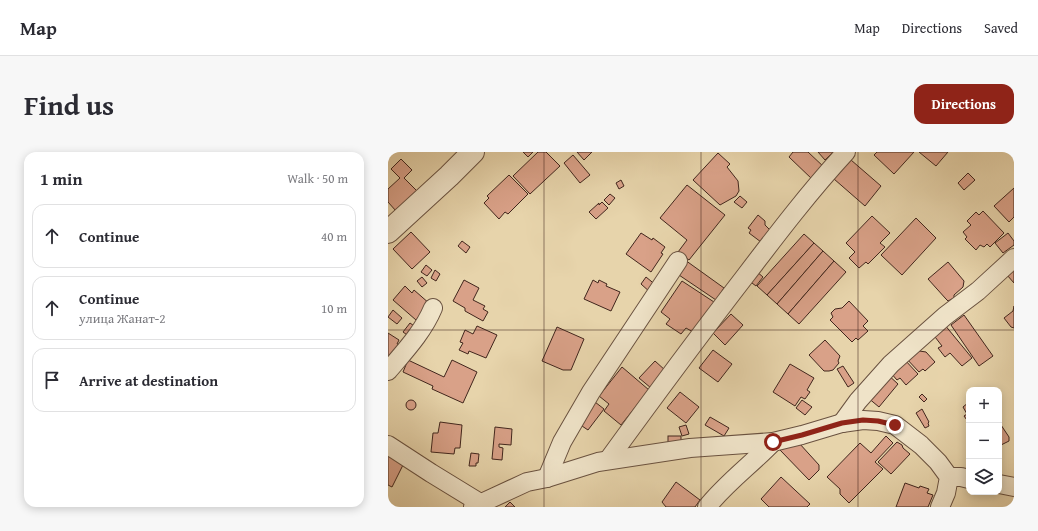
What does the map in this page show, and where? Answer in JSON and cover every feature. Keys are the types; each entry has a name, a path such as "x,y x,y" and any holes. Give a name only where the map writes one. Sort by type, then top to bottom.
{"street":[{"path":"388,232 473,152"},
{"path":"608,460 654,396 727,300 782,229 846,152"},
{"path":"842,423 858,401 891,364 939,321 978,291 1014,258"},
{"path":"547,478 562,442 591,392 678,261"},
{"path":"388,371 409,346 433,308"},
{"path":"388,445 476,505 527,482 547,478 598,462 690,448 773,442 842,423 863,420 878,421 895,425 921,445 938,462 948,477 946,493 940,507"},
{"path":"707,507 718,493 759,457 773,442"},
{"path":"948,477 966,478"},
{"path":"1002,485 1014,487"}],"building":[{"path":"523,152 533,152 528,157"},
{"path":"538,152 546,152 560,166 530,194 513,176"},
{"path":"577,152 592,152 584,160"},
{"path":"793,152 808,152 825,168 813,180 789,157"},
{"path":"818,152 833,152 825,160"},
{"path":"877,152 914,152 894,174 874,155"},
{"path":"919,152 948,152 936,166"},
{"path":"718,153 730,164 727,167 738,181 739,191 736,196 720,205 693,180"},
{"path":"573,155 590,175 580,183 564,163"},
{"path":"401,159 412,170 404,178 418,192 396,211 388,202 388,189 400,178 391,169"},
{"path":"851,160 881,186 865,206 834,179"},
{"path":"968,173 975,180 964,190 958,183"},
{"path":"509,175 528,194 508,214 505,212 499,219 484,203 489,198 487,196"},
{"path":"621,180 624,186 619,189 616,183"},
{"path":"687,185 725,215 689,260 678,252 687,240 660,218"},
{"path":"1014,188 1014,217 1009,222 994,206"},
{"path":"610,194 615,198 609,205 604,200"},
{"path":"740,196 747,202 742,208 734,202"},
{"path":"602,202 608,208 596,219 589,212"},
{"path":"983,211 1004,233 990,247 987,244 984,247 980,245 976,250 965,239 967,237 963,232 971,225 967,221 976,212 979,215"},
{"path":"758,215 765,221 765,225 770,230 761,242 749,233 751,230 748,228"},
{"path":"872,216 890,233 880,243 885,247 868,264 866,262 859,268 849,258 855,252 846,243"},
{"path":"916,218 936,238 902,275 881,255"},
{"path":"411,232 430,252 412,269 393,249"},
{"path":"641,233 652,240 653,238 665,247 661,253 663,254 651,272 626,254"},
{"path":"1008,233 1014,241 1014,245 1003,253 995,243"},
{"path":"804,234 814,243 767,295 757,286"},
{"path":"462,241 470,247 466,253 458,246"},
{"path":"814,243 823,251 777,304 767,295"},
{"path":"823,251 834,261 788,314 777,304"},
{"path":"685,260 724,288 716,300 676,273"},
{"path":"834,261 846,272 799,324 788,314"},
{"path":"948,262 964,281 963,287 954,295 954,298 948,301 928,279"},
{"path":"426,265 432,270 427,276 421,272"},
{"path":"1014,269 1014,283 1007,275"},
{"path":"435,270 440,274 436,281 431,278"},
{"path":"756,271 763,277 756,286 748,280"},
{"path":"422,277 427,283 422,287 417,281"},
{"path":"646,277 657,286 651,293 641,284"},
{"path":"464,280 479,288 473,300 485,306 483,309 488,312 483,321 465,311 465,308 453,301"},
{"path":"593,280 598,283 599,280 607,284 606,286 620,292 611,311 584,299"},
{"path":"682,281 714,302 693,332 686,328 681,334 666,324 670,319 661,312"},
{"path":"405,286 412,293 414,290 430,304 416,320 393,300"},
{"path":"849,301 868,321 863,326 868,331 858,340 856,338 852,342 830,320 833,317 831,313 835,309 842,308"},
{"path":"1014,306 1014,328 1011,327 1004,318 1013,311"},
{"path":"393,310 402,318 397,324 388,317"},
{"path":"731,314 743,325 725,345 713,333"},
{"path":"964,315 993,356 979,366 951,325"},
{"path":"410,323 417,328 410,337 403,332"},
{"path":"944,324 972,358 962,366 950,353 945,357 938,348 942,346 932,333"},
{"path":"477,326 497,335 486,358 469,351 468,354 459,350 463,343 460,342 465,330 473,334"},
{"path":"557,327 584,339 571,370 563,370 542,361"},
{"path":"388,333 399,340 397,344 402,347 388,360"},
{"path":"825,340 840,356 838,361 839,363 833,370 829,371 824,371 809,355"},
{"path":"713,350 732,364 718,382 699,368"},
{"path":"913,350 926,352 935,362 925,371 923,369 919,372 905,357"},
{"path":"904,359 918,374 906,385 900,378 897,380 890,372"},
{"path":"408,360 444,377 452,360 477,372 463,403 432,389 433,386 403,372"},
{"path":"655,361 666,371 651,388 639,378"},
{"path":"790,364 814,378 807,390 810,392 805,399 801,397 795,406 773,392"},
{"path":"843,366 854,383 848,387 837,369"},
{"path":"622,367 649,390 621,425 604,411 609,404 599,396"},
{"path":"887,374 898,384 879,407 867,397"},
{"path":"680,392 699,407 686,423 667,408"},
{"path":"922,394 927,399 924,402 919,397"},
{"path":"409,400 413,400 415,401 415,409 409,410 406,407 406,403"},
{"path":"802,400 812,407 805,415 796,408"},
{"path":"595,402 604,409 588,430 579,424"},
{"path":"966,404 966,412 963,407"},
{"path":"922,409 929,422 929,426 925,428 916,413"},
{"path":"710,417 729,428 724,436 705,425"},
{"path":"440,422 462,425 460,448 455,448 454,454 431,452 433,433 438,433"},
{"path":"686,425 689,434 682,436 679,427"},
{"path":"1002,426 1009,437 1009,441 1002,444"},
{"path":"495,427 512,429 511,445 499,444 499,447 503,448 502,460 492,459"},
{"path":"668,436 681,436 681,443 668,443"},
{"path":"886,436 893,443 875,462 883,469 849,503 840,494 840,489 827,477 860,443 871,453"},
{"path":"897,442 910,454 891,474 878,462"},
{"path":"799,443 819,465 819,470 809,480 780,450"},
{"path":"388,451 403,465 392,487 388,485"},
{"path":"471,453 479,454 478,463 476,463 476,466 469,466"},
{"path":"781,477 810,504 807,507 769,507 761,499"},
{"path":"676,482 700,500 695,507 666,507 662,502"},
{"path":"905,483 919,488 920,486 929,489 927,493 933,495 928,507 896,507"},
{"path":"510,502 515,507 505,507"}],"route":[{"path":"773,442 842,423 863,420 878,421 895,425"}]}
